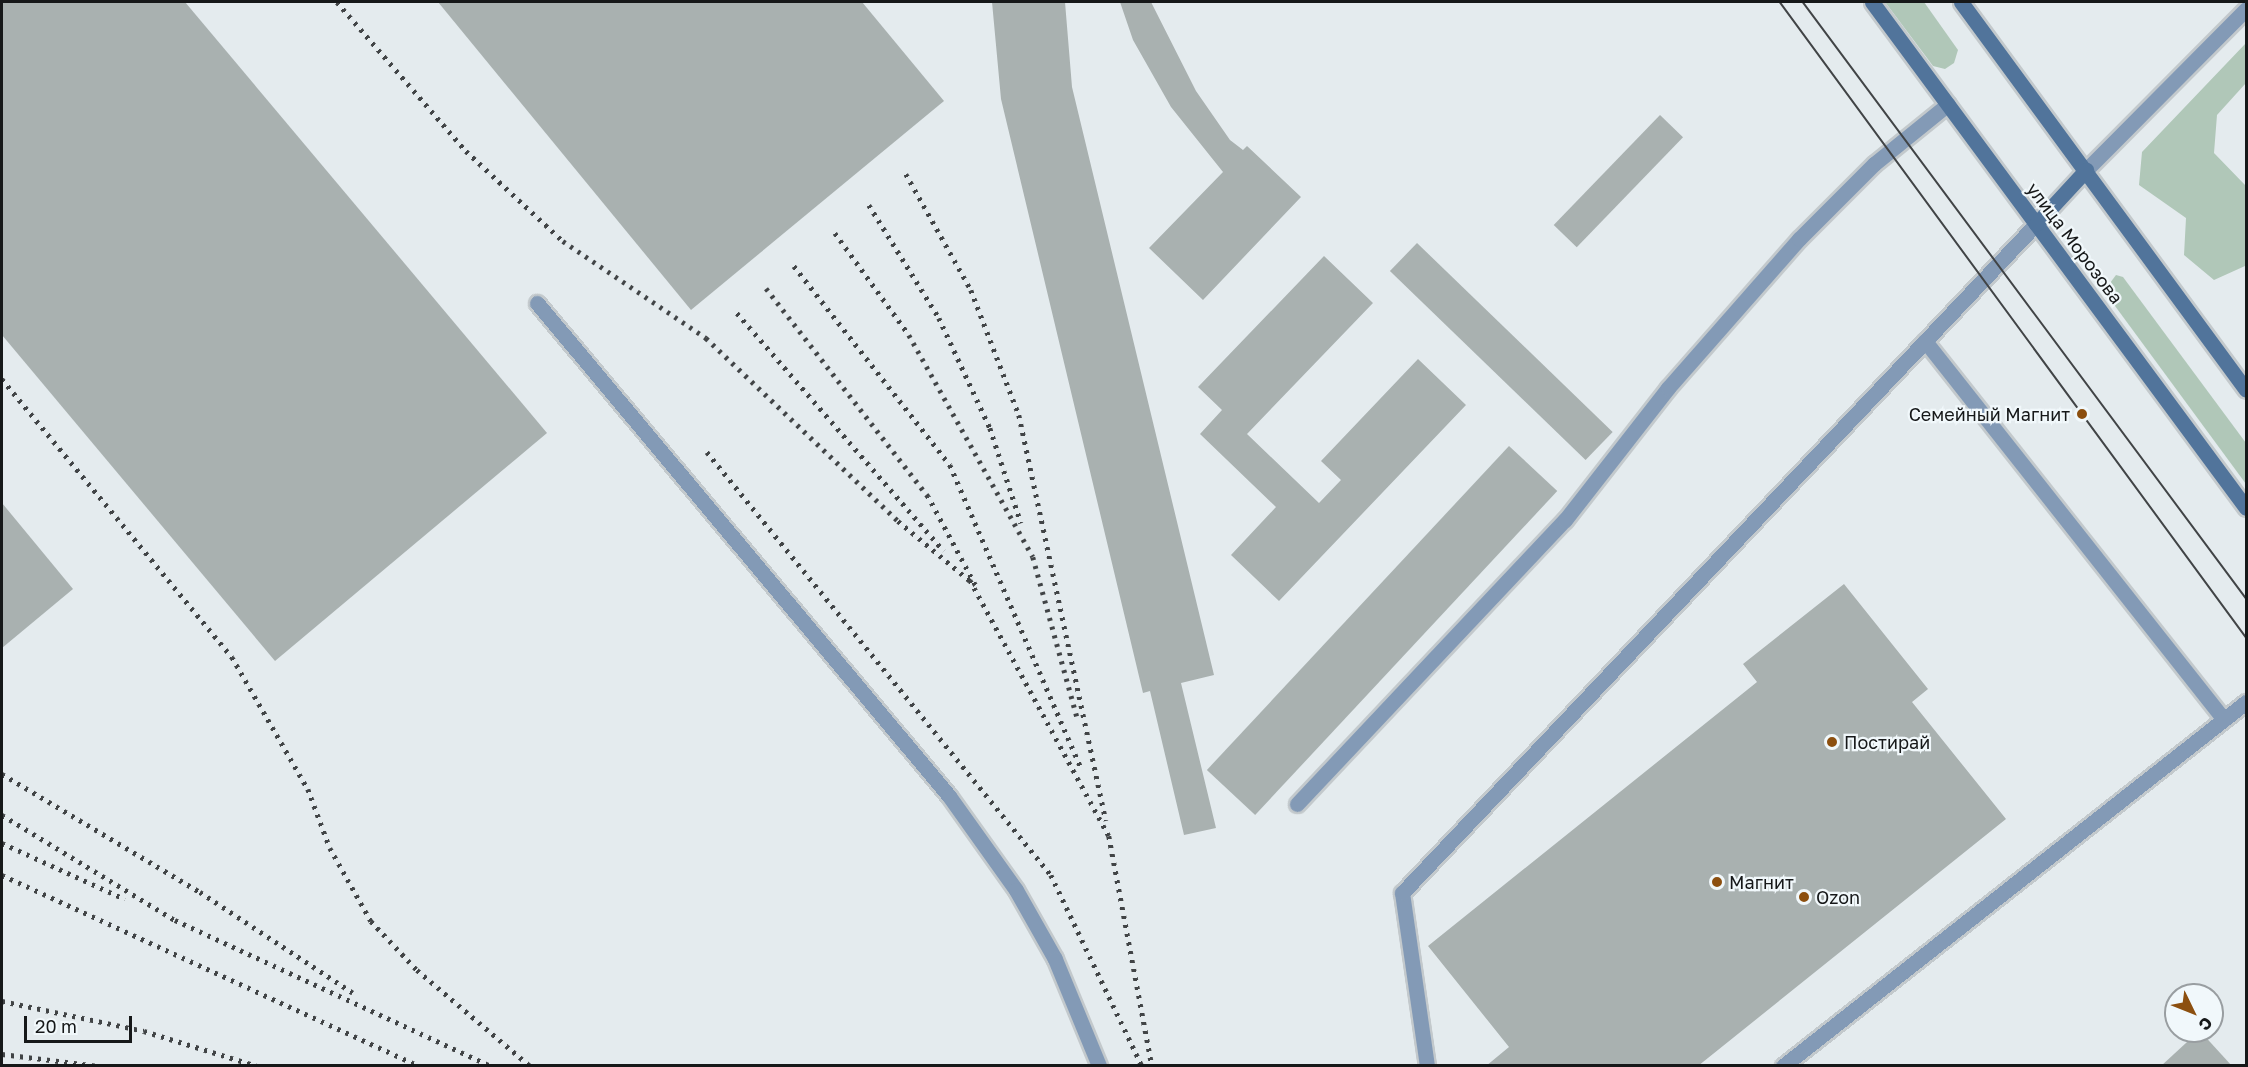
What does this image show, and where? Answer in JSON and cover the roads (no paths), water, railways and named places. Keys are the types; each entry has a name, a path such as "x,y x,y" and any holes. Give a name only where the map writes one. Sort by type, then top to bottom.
{"main road":[{"name":"улица Морозова","path":"1872,2 2247,508"},
{"path":"1961,2 2247,390"},
{"path":"2036,224 2086,170"}],"street":[{"path":"2086,170 2247,9"},
{"path":"1297,804 1565,520 1668,388 1799,239 1874,164 1948,104"},
{"path":"1426,1065 1402,893 2036,224"},
{"path":"537,303 949,796 1016,890 1055,959 1099,1065"},
{"path":"1925,340 2224,719"},
{"path":"1782,1065 2247,702"}],"tram line":[{"path":"1780,2 2246,637"},
{"path":"1803,2 2246,598"}],"railway":[{"path":"337,2 466,151 563,241 706,338 898,521 975,585 928,497 766,289"},
{"path":"906,174 971,290 1019,415 1106,821"},
{"path":"869,205 939,318 990,428 1021,523"},
{"path":"835,233 909,335 1033,557 1078,720"},
{"path":"794,266 950,465 1081,767"},
{"path":"737,313 944,551"},
{"path":"2,379 232,657 308,789 330,848 371,921 417,970 530,1066"},
{"path":"707,452 1051,875 1142,1066"},
{"path":"970,580 1109,836 1152,1066"},
{"path":"2,774 200,892 353,993"},
{"path":"2,815 175,920 491,1066"},
{"path":"2,843 125,899"},
{"path":"2,875 419,1066"},
{"path":"2,1001 144,1031 257,1066"},
{"path":"2,1054 98,1066"}],"place":[{"name":"Семейный Магнит","path":"2082,414"},
{"name":"Постирай","path":"1832,742"},
{"name":"Магнит","path":"1717,882"},
{"name":"Ozon","path":"1804,897"}]}
